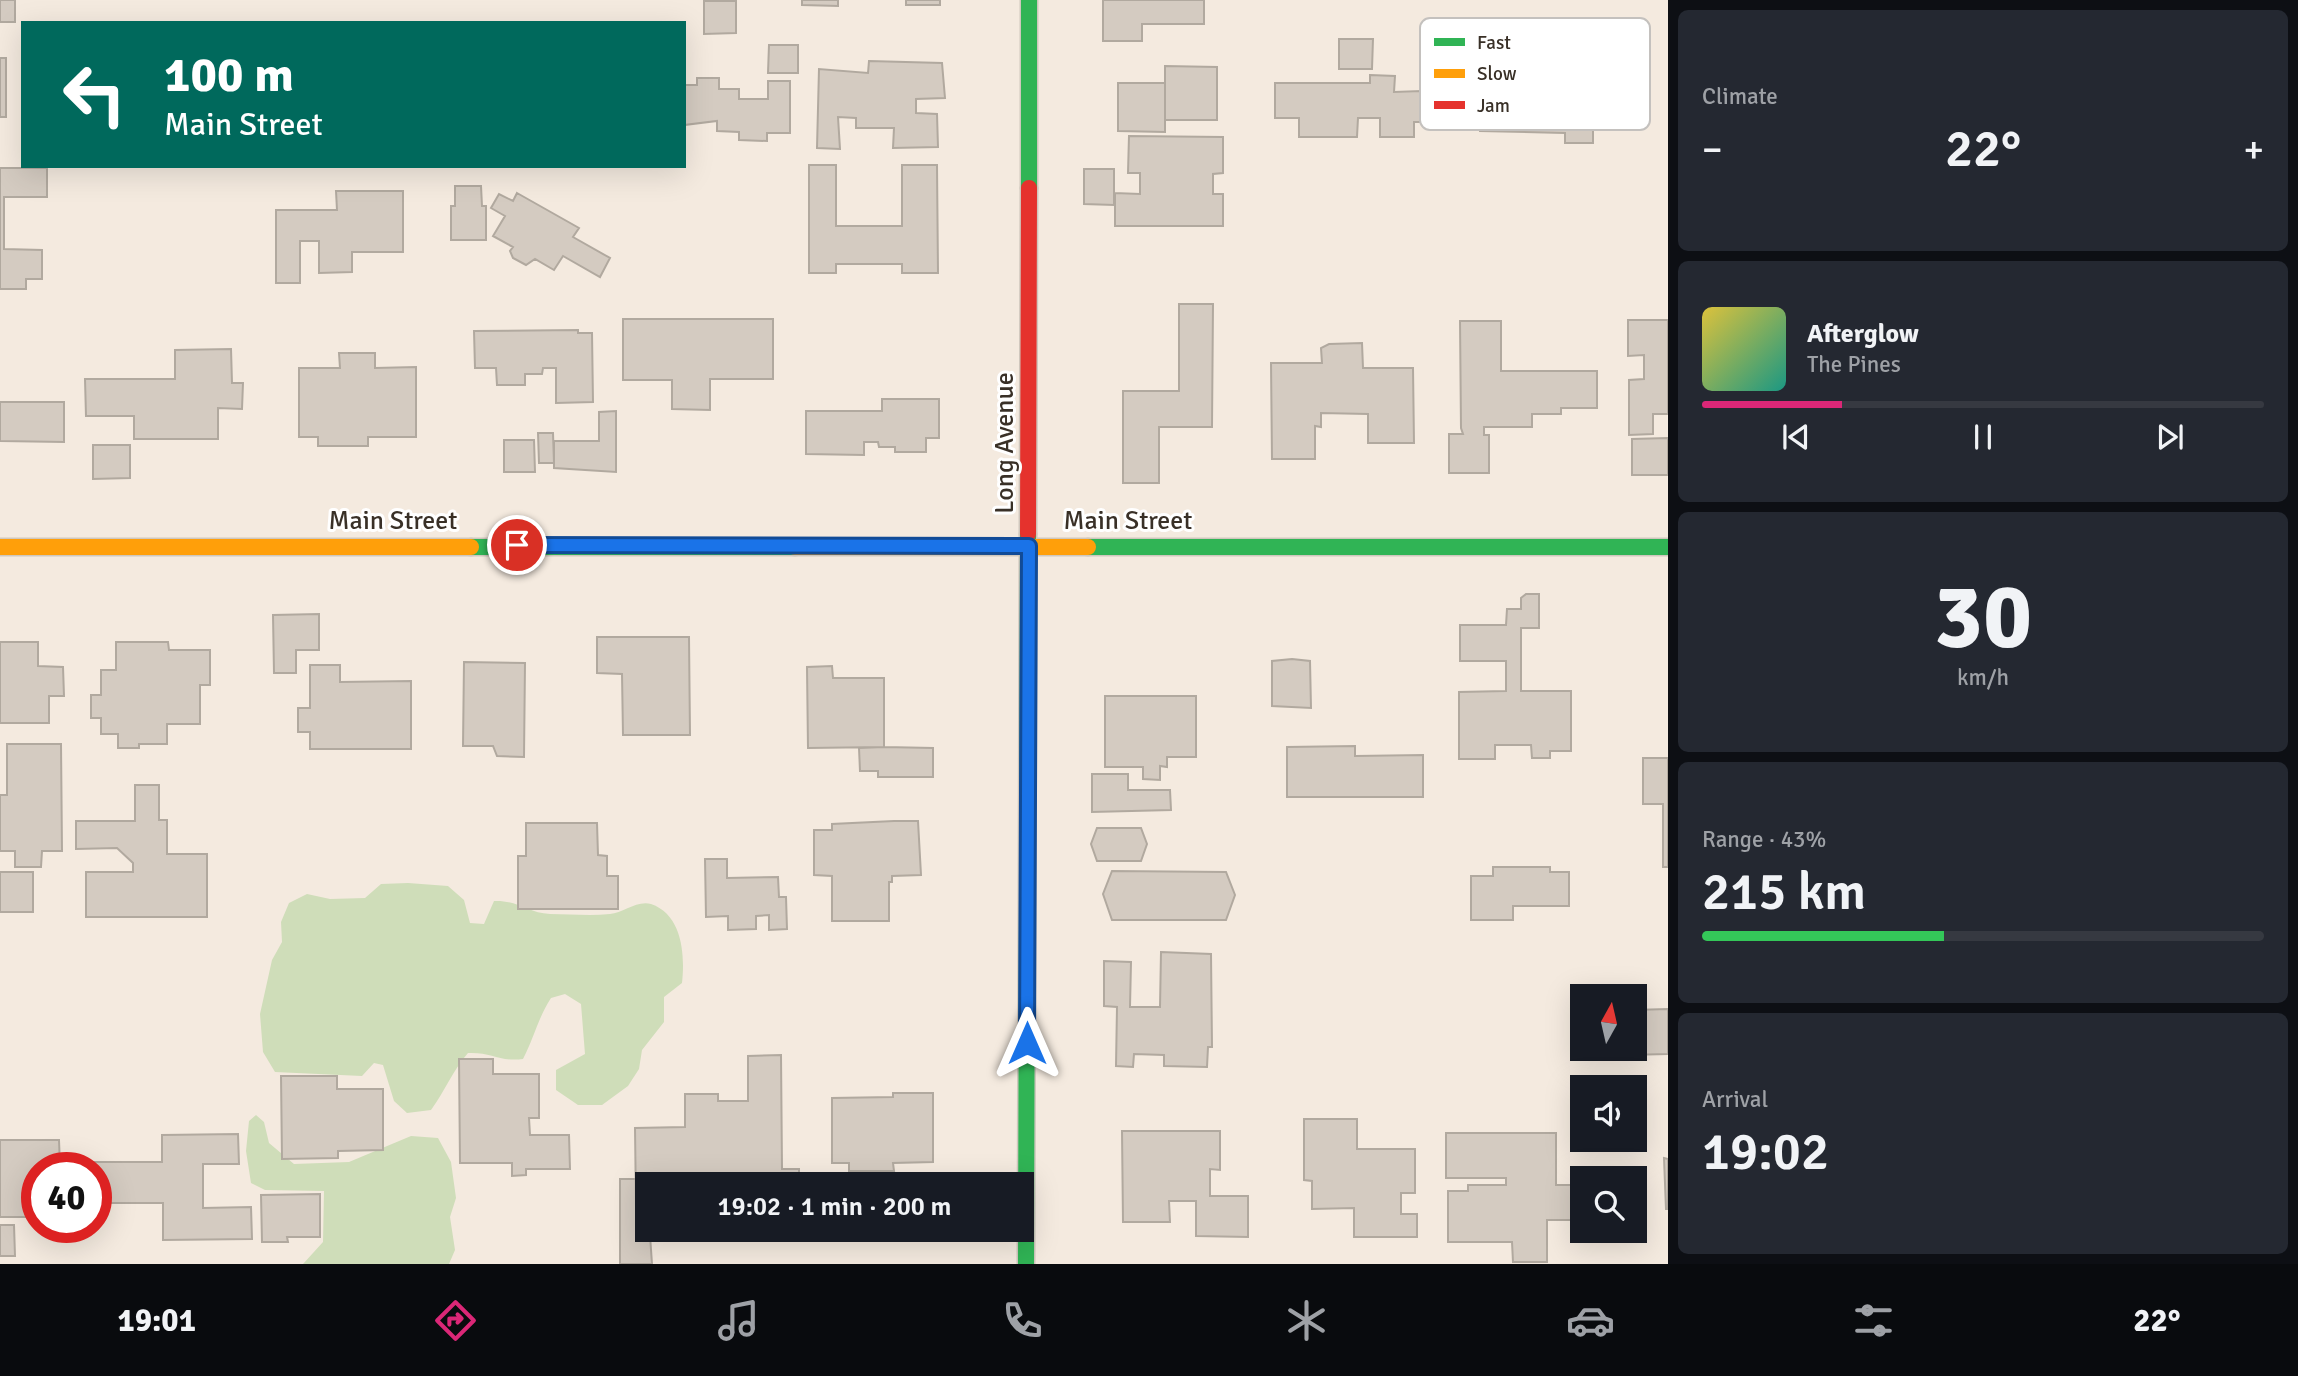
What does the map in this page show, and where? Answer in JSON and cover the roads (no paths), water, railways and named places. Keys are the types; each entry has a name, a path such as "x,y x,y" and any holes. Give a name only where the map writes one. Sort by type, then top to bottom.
{"street":[{"name":"Long Avenue","path":"1026,1264 1029,0"},
{"name":"Main Street","path":"0,547 1668,547"}]}
